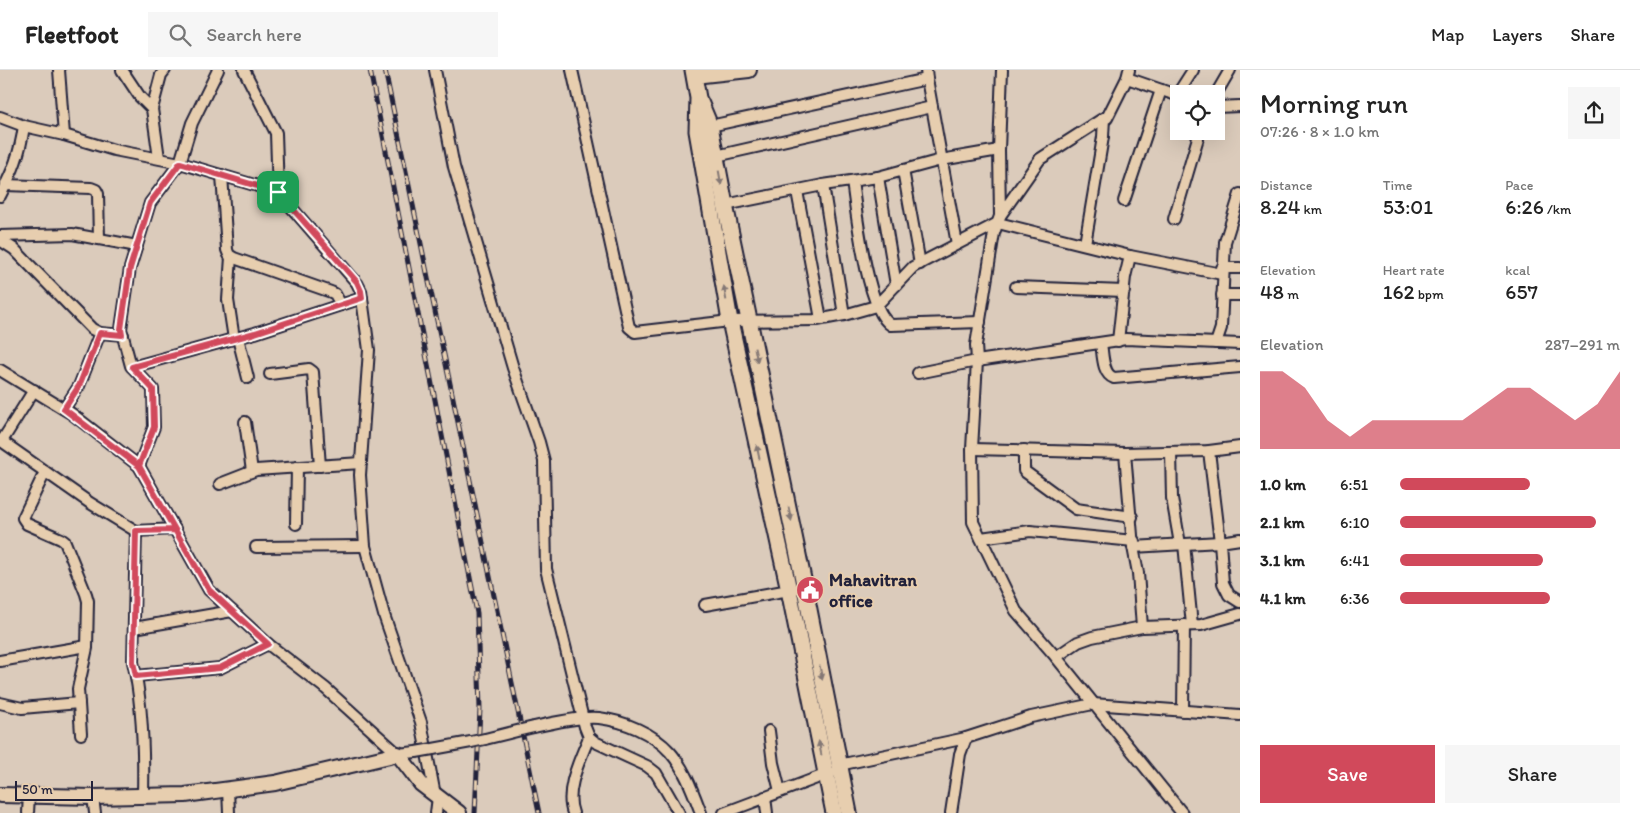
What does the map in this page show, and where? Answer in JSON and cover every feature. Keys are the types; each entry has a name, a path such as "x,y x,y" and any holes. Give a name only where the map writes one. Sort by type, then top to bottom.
{"main road":[{"path":"749,70 693,73 698,98 710,126 850,813"},
{"path":"698,98 697,131 730,321 789,590 834,813"},
{"path":"0,795 93,797 185,795 275,783 398,754 421,784 459,813"}],"street":[{"path":"59,70 64,135"},
{"path":"122,70 140,98 152,109"},
{"path":"159,158 152,109 161,75 165,70"},
{"path":"139,466 154,427 153,389 132,367 122,335 121,329 130,268 150,203 180,163 192,123 218,70"},
{"path":"244,70 276,134 278,192"},
{"path":"435,70 454,167 513,368 544,461 546,569 583,719 589,736 595,742 647,766 656,773 679,813"},
{"path":"572,70 629,327 635,332 641,333 730,321 821,319 876,306 914,267 999,220 1130,256 1222,271 1240,268"},
{"path":"999,220 1002,70"},
{"path":"1184,85 1193,70"},
{"path":"1221,85 1230,70"},
{"path":"1170,93 1128,74 1107,118 1104,118 1040,159 999,220 994,233 976,345 977,361 972,449 973,522 1016,611 1056,657 1182,813"},
{"path":"710,126 926,75 957,244"},
{"path":"1124,201 1161,90"},
{"path":"1225,107 1240,106"},
{"path":"716,156 932,107"},
{"path":"0,117 24,126 64,135 114,150 180,163 278,192 357,282 361,291 368,350 360,475 365,546 384,615 421,722 436,796 436,813"},
{"path":"1085,244 1103,137 1104,118"},
{"path":"0,196 20,150 24,126"},
{"path":"1174,219 1197,140"},
{"path":"725,205 797,192 822,185 878,177 941,160 999,150"},
{"path":"903,170 920,264"},
{"path":"222,175 227,250 231,257 228,298 236,338 248,378"},
{"path":"878,177 896,285"},
{"path":"852,181 866,265 876,306 888,323 891,325 980,322"},
{"path":"6,185 91,188 96,190 98,194 100,239"},
{"path":"822,185 844,315"},
{"path":"797,192 821,319"},
{"path":"1216,343 1221,328 1222,271 1225,242 1240,194"},
{"path":"0,238 72,234 137,246"},
{"path":"0,238 14,249 92,329 100,333 122,335"},
{"path":"1118,341 1130,256"},
{"path":"231,257 331,292 335,294 342,305"},
{"path":"1016,287 1124,290"},
{"path":"1222,294 1240,295"},
{"path":"132,367 236,338 362,298"},
{"path":"64,409 79,386 100,333"},
{"path":"918,373 977,361 1126,339 1240,344"},
{"path":"1101,343 1106,373 1114,378 1240,367"},
{"path":"270,374 309,369 314,372 320,466"},
{"path":"0,370 64,409 139,466 209,590 268,644 326,688 398,754 471,742 555,722 598,718 624,724 654,736 670,753 687,779 701,813"},
{"path":"34,390 1,441 90,503 136,531 175,530"},
{"path":"245,422 252,471"},
{"path":"972,449 1125,453 1240,447"},
{"path":"1024,450 1024,471 1073,507 1132,517"},
{"path":"1209,450 1223,583 1229,595 1240,602"},
{"path":"1171,452 1172,498 1182,544 1188,625 1183,711"},
{"path":"1125,453 1142,627"},
{"path":"220,484 252,471 361,464"},
{"path":"296,524 297,467"},
{"path":"45,472 23,518 27,524 65,542 87,598 87,646 78,688 81,734"},
{"path":"136,531 133,662 144,756 143,795"},
{"path":"981,538 1030,531 1133,544 1182,544 1240,539"},
{"path":"256,547 365,546"},
{"path":"705,605 805,587"},
{"path":"134,628 232,611"},
{"path":"1056,657 1078,642 1142,627 1203,625 1240,614"},
{"path":"136,676 220,668 268,644"},
{"path":"0,661 87,646"},
{"path":"0,703 22,708 79,703"},
{"path":"724,813 840,768 966,738 1031,717 1093,704 1240,714"},
{"path":"770,731 773,763 780,791"},
{"path":"573,813 570,798 571,787 589,736"},
{"path":"951,813 960,754 966,738"},
{"path":"228,789 229,813"},
{"path":"28,813 29,795"},
{"path":"93,797 95,813"},
{"path":"765,797 767,813"}],"railway":[{"path":"370,70 477,613 480,709 475,813"},
{"path":"385,70 539,813"}],"place":[{"name":"Mahavitran office","path":"810,590"}],"route":[{"path":"278,192 180,163 150,203 130,268 121,329 122,335 100,333 79,386 64,409 139,466 209,590 268,644 220,668 136,676 133,662 136,531 175,530 139,466 154,427 153,389 132,367 255,333 362,298 357,282 282,194 278,192"}]}
